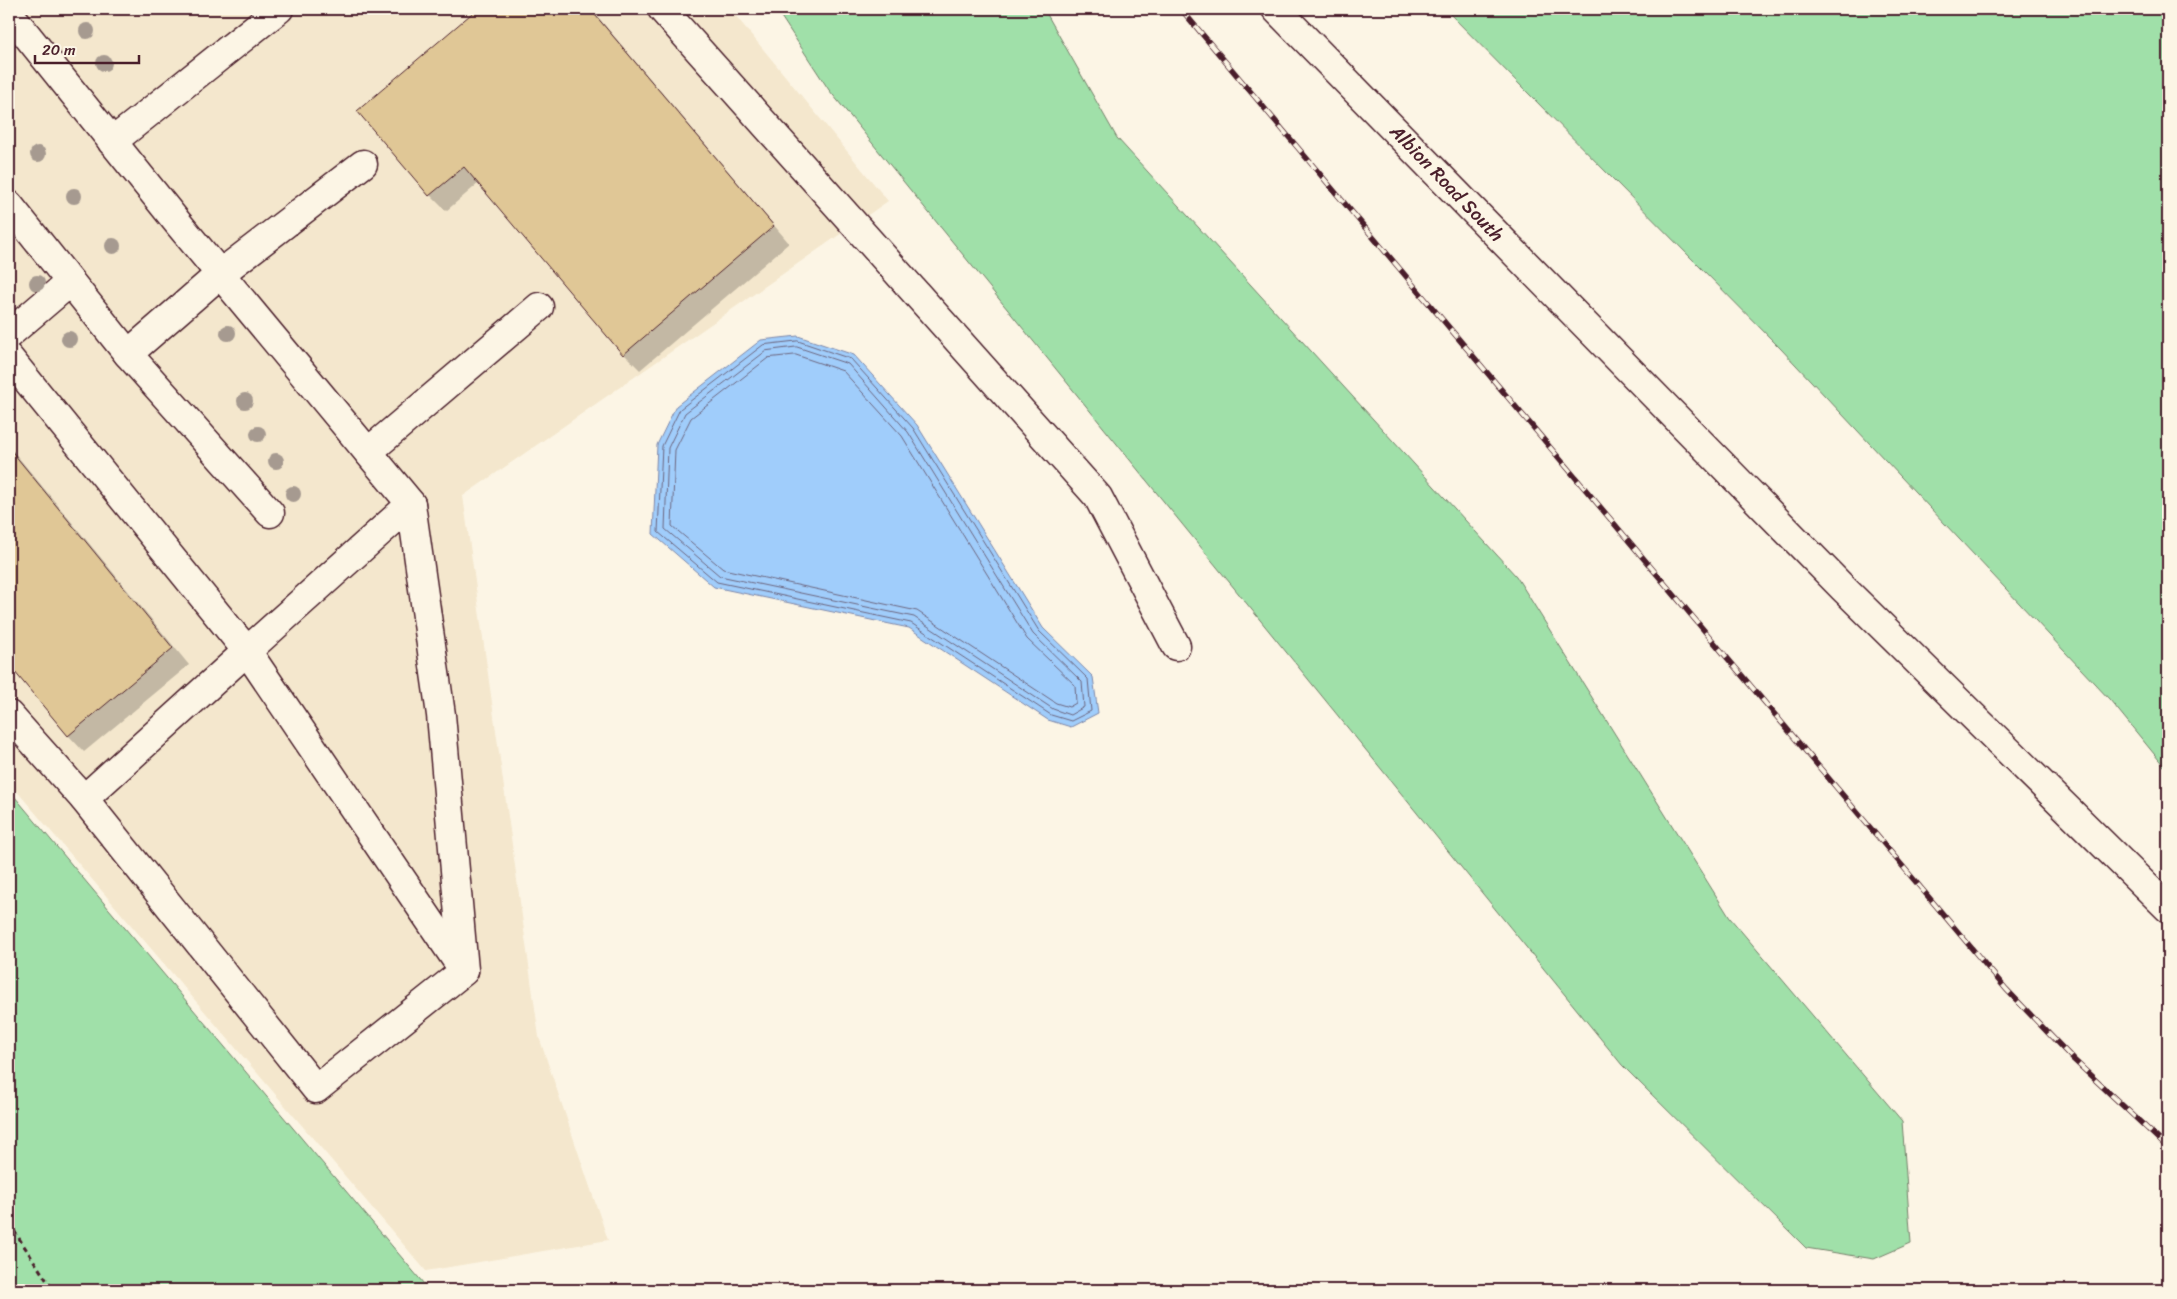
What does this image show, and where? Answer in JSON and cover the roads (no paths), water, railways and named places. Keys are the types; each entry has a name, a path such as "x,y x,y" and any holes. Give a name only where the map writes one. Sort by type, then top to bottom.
{"lane":[{"path":"112,142 279,9"},
{"path":"662,9 1098,497 1176,646"},
{"name":"Albion Road South","path":"1276,9 1843,588 2168,908"},
{"path":"9,13 220,274 411,504 441,715 464,972"},
{"path":"128,354 220,274 362,164"},
{"path":"9,205 128,354 270,513"},
{"path":"9,334 70,282"},
{"path":"368,452 540,307"},
{"path":"9,358 247,650 464,972"},
{"path":"84,799 411,504"},
{"path":"9,715 84,799 316,1089 464,972"}],"water":[{"path":"798,336 854,355 917,425 1043,628 1093,677 1098,713 1071,727 1048,720 909,628 714,587 653,534 657,445 676,406 761,340"}],"railway":[{"path":"1181,9 2006,989 2074,1060 2168,1148"}]}
